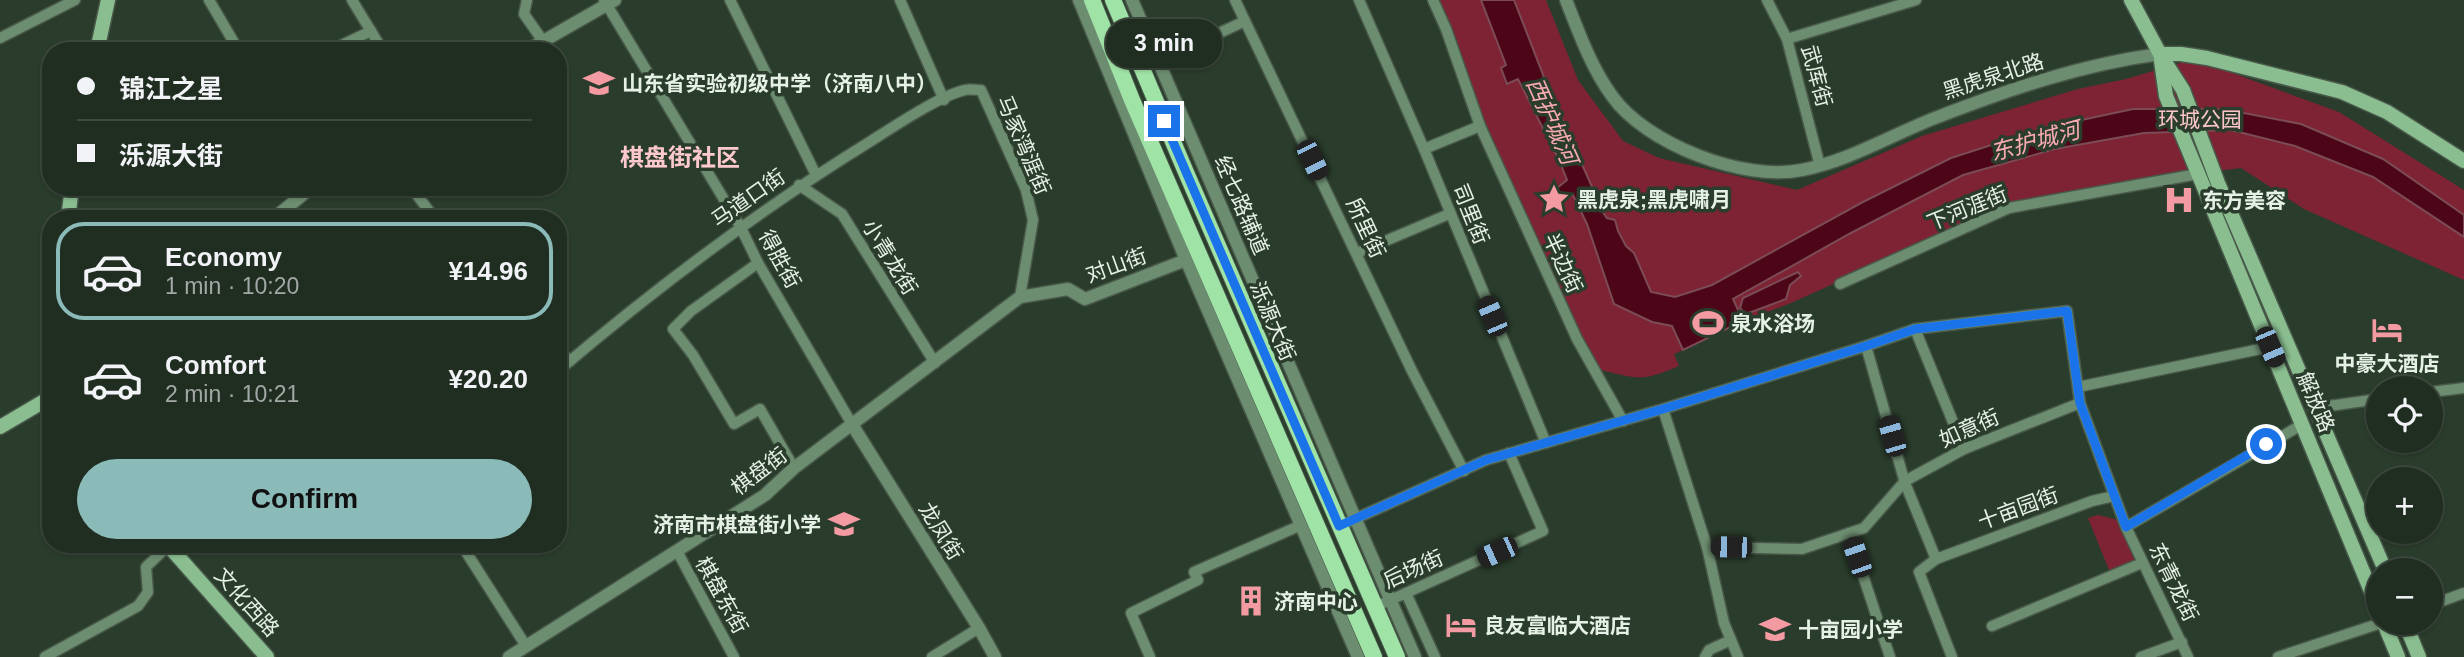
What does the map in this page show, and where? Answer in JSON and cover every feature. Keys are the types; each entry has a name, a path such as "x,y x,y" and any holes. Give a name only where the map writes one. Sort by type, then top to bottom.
{"main road":[{"path":"99,42 107,0"},
{"name":"泺源大街","path":"1092,0 1132,100 1374,657"},
{"name":"泺源大街","path":"1113,0 1339,526 1382,604 1397,657"},
{"path":"2131,0 2160,54"},
{"name":"解放路","path":"2160,54 2183,90 2218,183 2380,558"},
{"name":"解放路","path":"2160,54 2166,96 2366,579"},
{"name":"黑虎泉北路","path":"2160,54 2207,58 2342,92 2387,112 2464,161"},
{"path":"0,427 42,402"},
{"name":"文化西路","path":"175,553 267,657"},
{"path":"2388,635 2398,657"},
{"path":"2410,635 2418,657"}],"street":[{"path":"209,0 234,42"},
{"path":"352,0 378,42"},
{"path":"527,0 524,14 543,40"},
{"path":"730,0 816,175"},
{"path":"900,0 944,100"},
{"path":"1079,0 1186,260 1358,657"},
{"name":"经七路辅道","path":"1132,0 1356,519 1382,604 1415,657"},
{"name":"所里街","path":"1235,0 1412,371 1464,471"},
{"name":"司里街","path":"1359,0 1546,443"},
{"name":"半边街","path":"1433,0 1480,126 1577,338 1623,421"},
{"name":"黑虎泉北路","path":"1566,0 1594,68 1613,97 1636,122 1662,138 1703,156 1744,169 1772,172 1799,171 1820,166 1934,118 2023,87 2124,58 2160,54"},
{"name":"武库街","path":"1767,0 1787,39 1820,166"},
{"path":"1787,39 1916,0"},
{"path":"540,42 609,1"},
{"name":"得胜街","path":"609,1 853,426"},
{"path":"0,38 70,2"},
{"path":"1159,61 1245,20"},
{"path":"348,42 371,31"},
{"name":"马道口街","path":"567,364 639,302 799,185 901,122 964,90 981,90"},
{"name":"马家湾涯街","path":"981,90 1026,190 1033,220 1020,298"},
{"path":"1424,149 1480,126"},
{"name":"下河涯街","path":"1840,284 2009,208 2197,174"},
{"name":"小青龙街","path":"799,185 842,214 935,363"},
{"path":"288,210 303,196"},
{"path":"1357,253 1450,214"},
{"name":"对山街","path":"1020,298 1068,289 1085,299 1186,260"},
{"path":"758,263 691,312 673,329 693,355 734,424 760,409 794,468"},
{"name":"棋盘街","path":"509,657 765,495 794,468 1020,298"},
{"name":"东青龙街","path":"1339,526 1486,460 1663,409 1915,329 2067,311 2080,403 2126,527 2188,657"},
{"path":"1915,329 1964,449"},
{"path":"1866,346 1905,481 1936,559 1919,572 1952,657"},
{"path":"2078,387 2270,347"},
{"path":"567,358 570,361"},
{"path":"2443,391 2464,388"},
{"path":"2315,408 2366,401"},
{"name":"如意街","path":"1707,547 1802,549 1864,528 1905,481 1964,449 2080,403"},
{"path":"1663,409 1707,547 1724,623 1738,657"},
{"path":"2126,527 2303,424"},
{"name":"龙凤街","path":"853,426 995,657"},
{"name":"后场街","path":"1382,604 1543,531 1509,453"},
{"name":"十亩园街","path":"1936,559 2092,500 2114,496"},
{"path":"1150,657 1131,613 1198,580 1194,572 1299,526"},
{"path":"1849,533 1891,657"},
{"name":"棋盘东街","path":"677,551 734,657"},
{"path":"46,657 138,606 148,592 146,567 160,553"},
{"path":"467,553 526,646"},
{"path":"1992,626 2142,563"},
{"path":"1406,593 1435,657"},
{"path":"2443,601 2464,593"},
{"path":"932,657 979,628"},
{"path":"2278,657 2366,628"},
{"path":"1705,657 1709,650 1731,640"},
{"path":"2141,657 2182,642"}],"green space":[{"name":"环城公园","path":"1436,0 1546,0 1578,80 1623,141 1659,158 1797,190 1922,136 2078,89 2126,79 2194,59 2339,112 2464,190 2464,280 2304,209 2241,168 2166,177 2008,205 1674,354 1679,366 1648,377 1600,370 1551,281 1530,235"},
{"path":"2098,515 2118,520 2136,564 2109,570 2088,518"}],"water":[{"path":"1481,0 1514,0 1549,90 1604,214 1615,220 1626,246 1634,253 1651,292 1675,297 1712,285 1861,203 1951,158 2044,128 2133,109 2223,109 2301,124 2383,159 2464,215 2464,237 2373,177 2295,146 2231,130 2144,133 2055,149 1963,175 1849,234 1733,299 1743,321 1683,350 1672,326 1652,322 1614,304 1587,224 1573,195 1557,203 1552,197 1556,189 1567,180 1518,79 1507,84 1501,68 1506,65"},
{"path":"1798,272 1801,276 1790,285 1786,299 1746,314 1740,308 1743,298"}],"place":[{"name":"山东省实验初级中学（济南八中）","path":"599,83"},
{"name":"黑虎泉;黑虎啸月","path":"1554,199"},
{"name":"东方美容","path":"2179,200"},
{"name":"泉水浴场","path":"1708,323"},
{"name":"中豪大酒店","path":"2387,330"},
{"name":"济南市棋盘街小学","path":"844,524"},
{"name":"济南中心","path":"1251,601"},
{"name":"良友富临大酒店","path":"1461,625"},
{"name":"十亩园小学","path":"1775,629"}],"district":[{"name":"棋盘街社区","path":"680,157"}],"route":[{"path":"1164,121 1339,526 1486,460 1663,409 1915,329 2067,311 2080,403 2126,527 2266,444"}],"water label":[{"name":"西护城河","path":"1552,121"},
{"name":"东护城河","path":"2035,141"}]}
